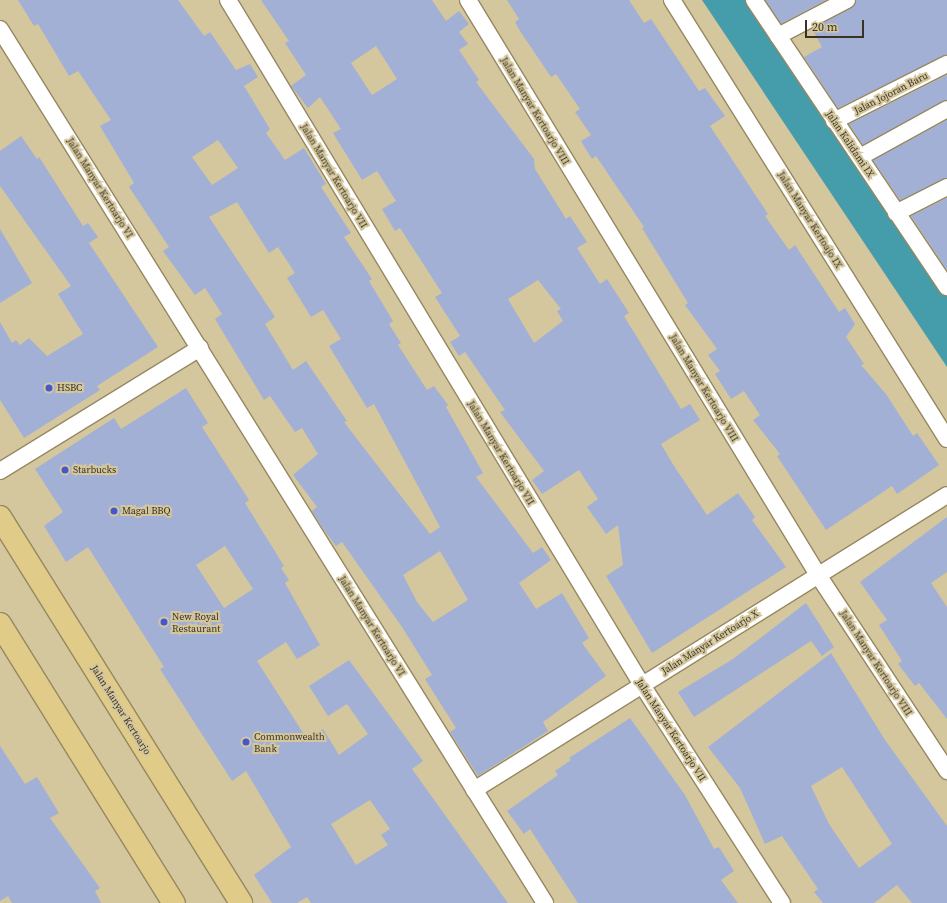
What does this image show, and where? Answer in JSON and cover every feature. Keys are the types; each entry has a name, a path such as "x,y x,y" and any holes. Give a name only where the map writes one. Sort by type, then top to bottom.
{"main road":[{"name":"Jalan Manyar Kertoarjo","path":"0,517 242,903"},
{"path":"0,624 174,903"}],"street":[{"name":"Jalan Manyar Kertoarjo VII","path":"228,0 642,685 782,903"},
{"name":"Jalan Manyar Kertoarjo VIII","path":"468,0 818,575 947,771"},
{"name":"Jalan Manyar Kertoajo IX","path":"672,0 947,439"},
{"name":"Jalan Kalidami IX","path":"754,0 896,213 943,270 947,286"},
{"path":"778,36 847,0"},
{"name":"Jalan Manyar Kertoarjo VI","path":"0,29 545,903"},
{"name":"Jalan Jojoran Baru","path":"834,121 947,64"},
{"path":"860,157 947,109"},
{"path":"896,213 947,187"},
{"path":"0,471 200,348"},
{"name":"Jalan Manyar Kertoarjo X","path":"474,790 947,495"}],"water":[{"path":"702,0 750,0 947,295 947,367"}],"building":[{"path":"18,0 178,0 204,36 210,32 236,70 250,64 258,77 244,86 270,129 266,133 285,160 304,148 326,184 321,187 351,233 344,237 372,279 369,281 393,321 389,324 401,343 398,345 427,390 434,386 448,405 446,407 483,473 476,477 533,553 542,547 551,560 519,583 536,609 562,593 589,638 582,643 606,676 543,722 548,731 478,776 450,732 456,728 425,679 432,675 402,627 342,542 336,546 324,530 312,511 317,507 293,475 318,454 302,428 295,432 270,396 264,400 215,319 222,314 205,288 195,295 163,251 169,247 129,187 134,183 100,126 111,120 78,71 69,76 38,24 34,26","holes":["218,140 238,168 212,185 192,157","237,202 269,253 278,247 295,273 287,278 311,317 323,310 341,339 329,346 367,408 374,404 440,527 430,534 344,422 347,421 306,361 293,370 265,324 275,317 209,217","440,551 468,600 433,622 417,602 403,575"]},
{"path":"261,0 432,0 446,21 459,11 469,24 459,32 468,44 459,50 479,80 476,82 534,159 535,169 566,219 570,216 587,242 577,248 600,284 607,279 629,313 624,316 681,409 690,404 700,420 661,444 707,515 738,493 755,517 752,520 786,567 652,653 606,576 623,565 618,525 606,534 587,507 598,499 579,470 542,494 532,480 544,471 500,412 505,410 465,352 459,356 450,342 460,336 435,297 442,293 400,228 395,231 382,209 396,201 377,171 362,180 333,133 341,129 320,97 308,108 291,86 306,75 285,43 289,41","holes":["376,46 397,79 372,95 351,63","538,280 561,309 557,311 563,321 534,343 508,299"]},
{"path":"507,0 629,0 644,23 651,19 699,91 705,88 725,116 710,126 768,214 765,216 789,250 795,245 839,312 845,308 855,324 846,337 864,364 861,365 886,394 913,436 917,433 939,465 897,494 892,486 826,530 777,456 780,454 753,420 760,415 744,391 731,399 715,374 720,371 708,355 717,349 685,305 688,303 642,228 644,227 596,156 592,159 581,141 591,135 575,112 580,109 556,74 551,77 520,31 515,22 519,19"},
{"path":"765,0 826,0 781,24"},
{"path":"856,0 947,0 947,55 838,108 804,57 822,47 812,29 851,8"},
{"path":"947,75 947,100 863,145 849,124"},
{"path":"947,120 947,178 900,200 873,160"},
{"path":"21,136 37,159 39,157 83,226 88,223 98,237 89,243 158,347 97,386 100,390 24,438 0,400 0,322 12,343 16,340 20,345 29,338 47,356 83,334 58,294 71,286 0,186 0,151"},
{"path":"947,198 947,270 911,216"},
{"path":"0,229 32,283 0,303"},
{"path":"186,388 208,423 202,427 249,500 245,503 284,566 281,568 289,580 285,583 320,645 297,659 286,642 257,661 307,739 323,729 339,755 368,734 347,704 328,716 309,686 349,660 423,761 412,769 508,903 311,903 307,897 297,903 272,903 254,875 291,847 246,771 232,781 160,669 164,667 88,547 66,562 44,526 63,512 35,469 114,418 121,429","holes":["225,546 253,589 224,608 196,565","370,800 390,829 381,835 388,845 356,865 331,824"]},
{"path":"947,517 947,572 931,583 947,607 947,719 919,683 915,686 898,664 902,661 879,625 887,620 860,582"},
{"path":"806,603 834,647 822,656 811,641 694,717 678,692 733,659"},
{"path":"831,653 885,740 947,826 947,903 912,903 897,885 874,903 823,903 814,892 818,889 782,836 765,844 740,788 708,747","holes":["842,767 892,844 859,868 829,824 811,786"]},
{"path":"630,718 685,795 714,849 719,847 734,871 721,880 738,903 578,903 530,829 524,834 507,811 558,775 555,771 571,760 569,758"},
{"path":"0,746 25,784 37,777 59,813 50,818 100,888 95,891 101,903 12,903 8,896 0,901"}],"place":[{"name":"HSBC","path":"49,388"},
{"name":"Starbucks","path":"65,470"},
{"name":"Magal BBQ","path":"114,511"},
{"name":"New Royal Restaurant","path":"164,622"},
{"name":"Commonwealth Bank","path":"246,742"}]}
